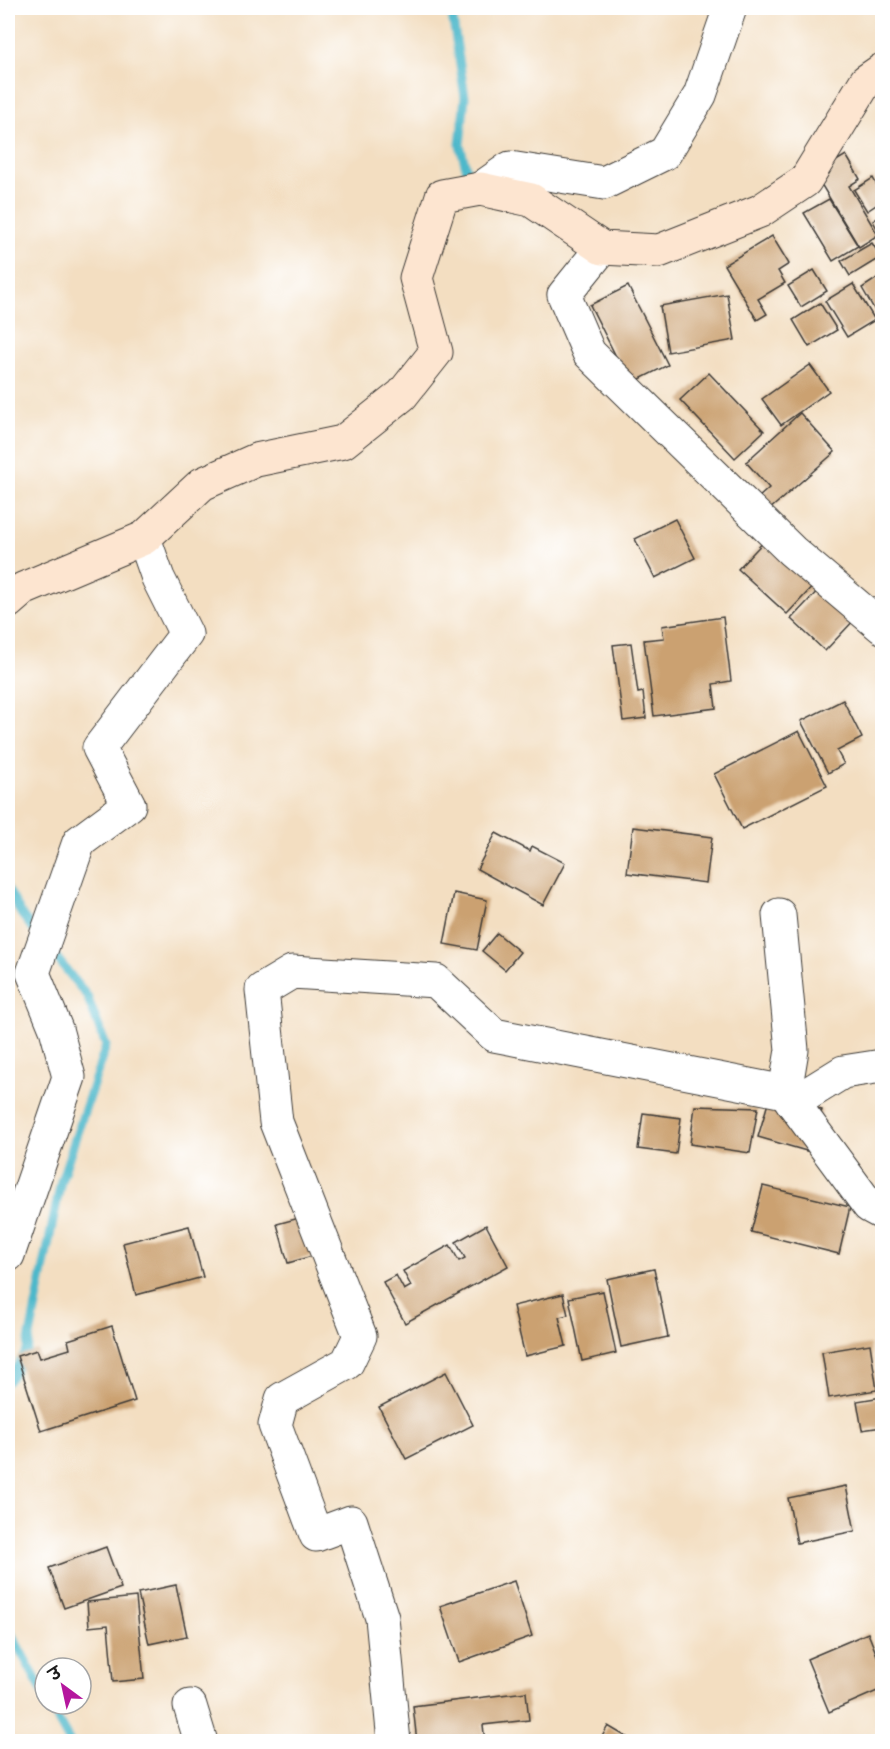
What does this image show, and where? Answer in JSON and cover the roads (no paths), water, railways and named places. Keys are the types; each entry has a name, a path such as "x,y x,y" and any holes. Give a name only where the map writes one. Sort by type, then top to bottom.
{"street":[{"path":"480,189 510,168 604,183 665,153 700,95 730,8"},
{"path":"8,603 23,589 144,538 202,484 256,460 343,442 402,395 436,352 416,278 442,196 480,189 531,200 603,248 659,251 760,211 805,181 866,81 882,70"},
{"path":"603,248 564,295 589,353 792,551 882,627"},
{"path":"8,1255 69,1077 56,1029 33,973 79,842 129,805 99,748 186,634 158,578 144,538"},
{"path":"779,915 792,1050 789,1098 869,1206 882,1213"},
{"path":"393,1742 382,1618 351,1522 316,1535 275,1425 282,1399 347,1363 360,1335 276,1122 261,990 292,972 436,981 494,1035 789,1098 843,1072 882,1066"},
{"path":"190,1706 201,1742"}],"waterway":[{"path":"451,8 465,97 460,145 469,179"},
{"path":"8,890 22,915 38,935"},
{"path":"8,1381 27,1351 61,1181 106,1046 87,996 49,948"},
{"path":"8,1628 33,1674"},
{"path":"56,1716 70,1742"}]}
